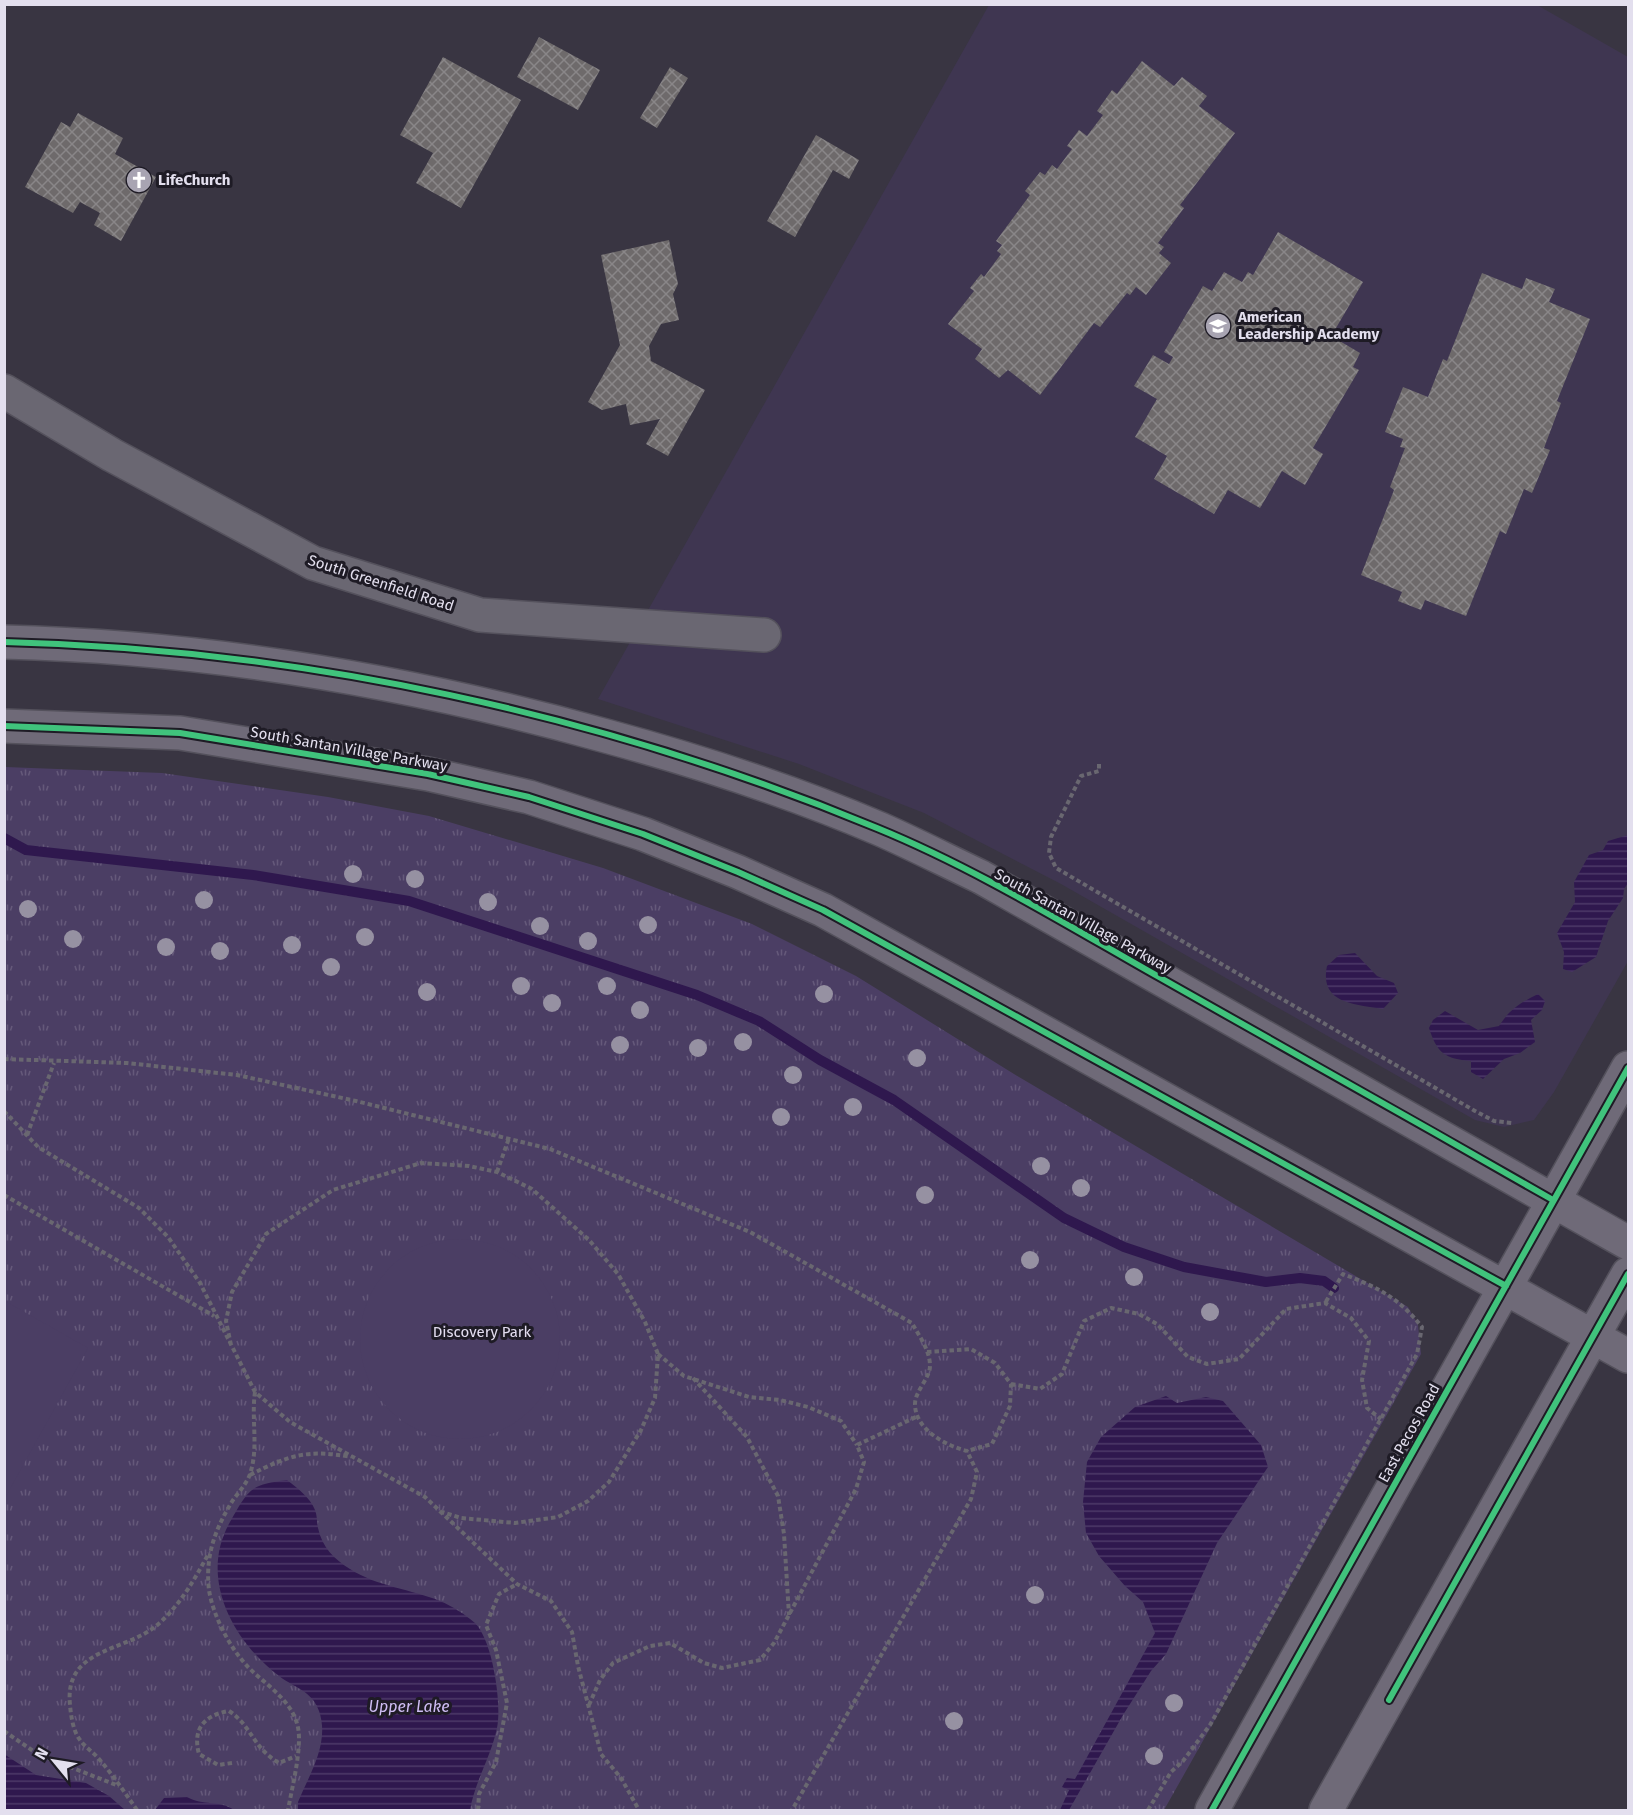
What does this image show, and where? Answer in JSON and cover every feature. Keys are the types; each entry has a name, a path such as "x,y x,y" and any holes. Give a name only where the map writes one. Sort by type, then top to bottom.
{"main road":[{"name":"South Santan Village Parkway","path":"4,642 167,651 260,661 376,680 508,709 765,785 880,829 981,877 1553,1200"},
{"name":"South Santan Village Parkway","path":"4,726 180,733 306,753 428,774 518,795 643,834 738,872 823,910 1506,1286"},
{"name":"East Pecos Road","path":"1212,1810 1629,1068"},
{"path":"1553,1200 1629,1243"},
{"path":"1326,1810 1629,1274"},
{"path":"1506,1286 1629,1356"}],"street":[{"name":"South Greenfield Road","path":"4,391 112,455 313,563 480,615 764,635"}],"path":[{"path":"1099,764 1099,771 1080,776 1051,837 1049,853 1056,868 1475,1111 1494,1121 1512,1123"},
{"path":"4,1059 127,1063 237,1075 356,1101 550,1149 750,1232 912,1323 927,1352 930,1368 915,1404 918,1416 937,1438 952,1447 967,1451 992,1444 1010,1406 1011,1384 995,1363 971,1349 927,1352"},
{"path":"27,1135 54,1062"},
{"path":"4,1111 48,1153 139,1208 168,1237 200,1283 232,1352 255,1392 290,1422 425,1497 517,1584 550,1601 572,1632 578,1666 601,1754 621,1778 639,1810"},
{"path":"497,1172 509,1138"},
{"path":"232,1352 226,1321 232,1292 266,1234 333,1190 421,1163 469,1166 497,1172 532,1189 590,1240 618,1274 645,1322 658,1354 655,1398 641,1431 609,1482 588,1501 558,1517 515,1523 461,1518 440,1511"},
{"path":"4,1195 215,1317"},
{"path":"1148,1810 1171,1772 1183,1761 1210,1725 1382,1419 1416,1354 1422,1327 1411,1314 1383,1290 1344,1274 1325,1303"},
{"path":"1011,1384 1040,1389 1062,1374 1084,1321 1111,1308 1139,1314 1157,1324 1188,1357 1207,1364 1239,1359 1286,1309 1325,1303 1351,1318 1369,1341 1362,1380 1367,1408 1382,1419"},
{"path":"589,1707 600,1680 613,1663 633,1651 670,1643 705,1663 722,1668 760,1660 774,1643 856,1489 864,1462 857,1445 841,1422 808,1407 780,1400 748,1397 684,1376 658,1354"},
{"path":"693,1378 747,1437 778,1496 784,1534 789,1616"},
{"path":"255,1392 255,1453 250,1475 212,1537 209,1591 231,1644 248,1666 273,1687 293,1713 299,1738 288,1810"},
{"path":"857,1445 918,1416"},
{"path":"792,1810 971,1499 977,1472 967,1451"},
{"path":"250,1475 297,1455 322,1452 358,1459"},
{"path":"137,1810 99,1759 79,1740 69,1700 75,1674 89,1658 111,1646 130,1643 154,1628 174,1610 211,1550"},
{"path":"478,1810 479,1794 496,1762 507,1703 496,1650 486,1625 499,1594 517,1584"},
{"path":"232,1763 218,1765 200,1754 196,1741 202,1724 214,1714 229,1711 240,1718 260,1750 279,1763 296,1755"},
{"path":"4,1731 39,1755 120,1786"}],"shaded area":[{"name":"American Leadership Academy","path":"989,5 1537,5 1628,57 1628,961 1554,1092 1534,1120 1504,1127 1475,1120 1061,884 924,813 799,764 598,699"}],"green space":[{"name":"Discovery Park","path":"5,767 162,773 328,797 429,816 603,868 752,924 856,976 1019,1077 1408,1307 1418,1325 1421,1354 1164,1810 5,1810"},
{"path":"460,1239 489,1243 507,1251 531,1268 548,1292 556,1310 560,1339 556,1368 548,1386 531,1410 507,1427 489,1435 460,1439 431,1435 413,1427 389,1410 372,1386 364,1368 360,1339 364,1310 372,1292 389,1268 413,1251 431,1243"},
{"path":"5,1301 88,1348 5,1498"}],"water":[{"path":"1628,835 1628,883 1624,889 1623,898 1608,921 1596,957 1572,972 1563,969 1564,952 1557,933 1575,902 1574,882 1589,855 1603,850 1608,841"},
{"path":"1355,953 1377,976 1394,983 1398,993 1383,1009 1342,1000 1328,988 1327,966 1339,955"},
{"path":"1538,994 1545,1001 1542,1010 1531,1020 1535,1042 1520,1053 1504,1059 1483,1079 1471,1072 1471,1061 1455,1059 1443,1053 1435,1043 1429,1028 1433,1020 1445,1011 1478,1030 1499,1026 1516,1007"},
{"path":"1166,1396 1177,1403 1206,1397 1223,1401 1261,1445 1268,1467 1217,1543 1166,1654 1151,1671 1123,1715 1069,1810 1060,1810 1069,1790 1062,1787 1067,1778 1075,1779 1155,1633 1143,1602 1125,1586 1099,1556 1086,1533 1083,1502 1087,1462 1101,1437 1135,1407"},
{"name":"Upper Lake","path":"287,1480 313,1505 322,1541 339,1561 372,1580 445,1603 475,1623 481,1632 487,1644 495,1674 498,1718 491,1749 475,1789 470,1810 298,1810 298,1802 313,1769 320,1746 322,1723 319,1711 307,1694 279,1676 247,1645 225,1607 219,1586 218,1565 221,1543 230,1522 246,1496 257,1487"},
{"path":"4,1754 36,1775 86,1783 109,1796 125,1810 5,1810"},
{"path":"187,1797 223,1805 234,1810 155,1810 164,1798"}],"building":[{"path":"539,37 600,70 578,110 517,77"},
{"path":"443,57 521,100 461,208 416,183 433,153 400,135"},
{"path":"1142,61 1174,86 1182,77 1207,96 1199,106 1235,133 1180,205 1184,208 1158,243 1164,247 1159,253 1171,263 1146,295 1136,287 1130,295 1127,293 1100,327 1094,323 1040,395 1008,370 999,378 975,359 982,349 948,324 974,291 970,288 981,274 984,277 1001,254 997,251 1002,245 996,241 1030,195 1025,191 1040,172 1045,175 1052,165 1057,169 1072,149 1067,146 1079,130 1087,136 1103,115 1097,111 1112,90 1117,94"},
{"path":"670,67 688,78 657,128 640,118"},
{"path":"78,113 123,138 115,154 156,177 121,241 94,225 100,213 80,202 73,213 25,187 61,122 70,127"},
{"path":"816,135 859,160 849,179 833,170 795,237 767,221"},
{"path":"1278,232 1363,282 1336,328 1343,332 1338,340 1360,353 1353,367 1359,370 1313,448 1323,454 1305,485 1282,471 1260,508 1228,490 1214,514 1154,479 1167,456 1135,437 1157,399 1134,386 1153,355 1169,364 1173,357 1164,352 1203,286 1212,291 1224,272 1242,282 1248,272 1253,275"},
{"path":"669,240 678,284 673,294 679,320 661,324 649,346 651,361 705,390 668,456 646,444 660,419 630,425 626,404 602,410 588,402 620,345 601,255"},
{"path":"1482,273 1522,289 1526,278 1555,289 1549,302 1590,319 1557,401 1561,403 1544,448 1550,450 1532,493 1524,489 1506,534 1500,531 1466,616 1425,600 1421,610 1398,601 1402,592 1361,575 1394,490 1390,487 1405,448 1400,447 1403,439 1385,432 1403,387 1428,397 1443,359 1447,361"}],"waterway":[{"path":"4,838 26,850 253,875 409,901 697,995 759,1021 820,1060 894,1100 1064,1218 1124,1247 1184,1267 1266,1282 1300,1278 1324,1281 1334,1288"}],"cycle path":[{"path":"4,642 116,647 227,658 339,674 449,695 559,721 666,752 773,788 877,828 985,879 1553,1200"},
{"path":"4,726 180,733 428,774 529,797 643,834 738,872 823,910 1506,1286"},
{"path":"1212,1810 1628,1068"},
{"path":"1389,1700 1628,1274"}],"place":[{"name":"LifeChurch","path":"139,180"},
{"name":"American Leadership Academy","path":"1218,326"}]}
